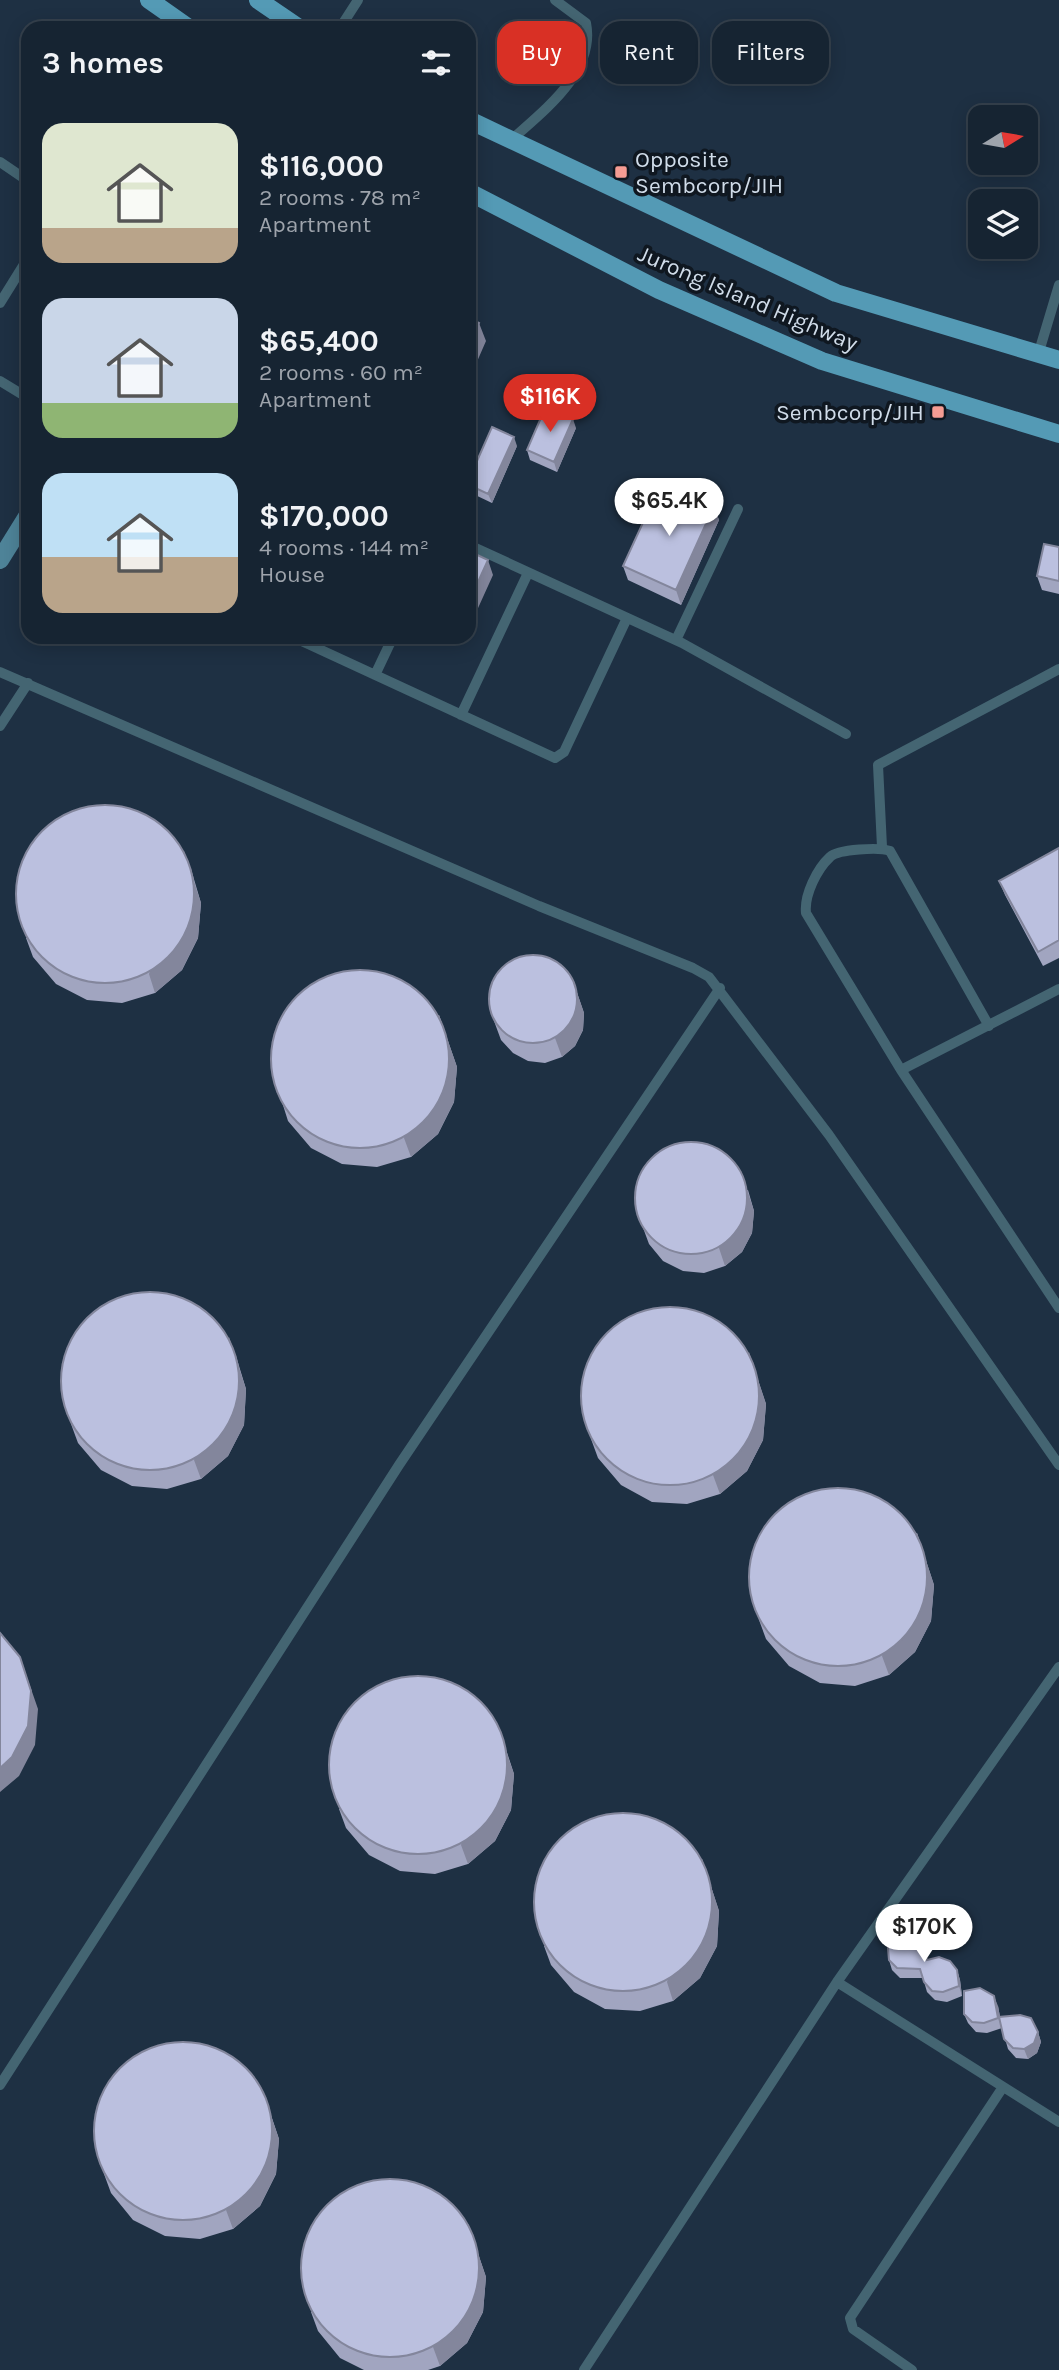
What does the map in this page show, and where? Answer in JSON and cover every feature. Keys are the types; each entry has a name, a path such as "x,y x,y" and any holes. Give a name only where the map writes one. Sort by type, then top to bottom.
{"main road":[{"path":"149,0 178,21"},
{"path":"258,0 289,21"},
{"name":"Jurong Island Highway","path":"476,124 836,293 1038,356 1059,360"},
{"name":"Jurong Island Highway","path":"476,196 659,290 822,361 1059,434"}],"street":[{"path":"0,560 21,526"}],"lane":[{"path":"344,21 358,0"},
{"path":"510,142 549,106 581,65 590,41 586,23 555,0"},
{"path":"0,162 21,176"},
{"path":"0,303 21,269"},
{"path":"1038,356 1059,285"},
{"path":"0,381 21,394"},
{"path":"676,640 738,509"},
{"path":"476,548 676,640 846,734"},
{"path":"461,715 528,573"},
{"path":"308,644 550,757 560,756 627,618"},
{"path":"375,675 390,644"},
{"path":"882,847 878,765 1059,669"},
{"path":"0,672 539,906 693,968 720,988 829,1135 1059,1465"},
{"path":"0,726 28,683"},
{"path":"989,1026 895,856 882,847 836,853 829,857 805,903 806,913 901,1070 1059,1308"},
{"path":"0,2085 399,1465 720,988"},
{"path":"901,1070 1059,989"},
{"path":"583,2370 837,1982 1059,1667"},
{"path":"837,1982 1059,2122"},
{"path":"912,2370 853,2329 850,2318 1003,2087"}],"building":[{"path":"546,406 573,419 554,462 527,450"},
{"path":"492,427 514,437 488,494 476,488 476,463"},
{"path":"658,490 680,500 684,492 714,506 676,590 623,566"},
{"path":"1044,544 1059,547 1059,581 1037,576"},
{"path":"476,554 488,560 476,587"},
{"path":"105,805 122,806 139,812 168,831 187,860 193,877 193,911 187,928 168,957 139,976 122,982 105,983 88,982 71,976 42,957 23,928 17,911 16,894 17,877 23,860 42,831 71,812 88,806"},
{"path":"1059,848 1059,940 1038,952 999,881"},
{"path":"533,955 550,958 564,968 574,982 577,999 574,1016 564,1030 550,1040 533,1043 516,1040 502,1030 492,1016 489,999 492,982 502,968 516,958"},
{"path":"360,970 394,977 423,996 442,1025 449,1059 442,1093 423,1122 394,1141 360,1148 326,1141 297,1122 278,1093 271,1059 278,1025 297,996 326,977"},
{"path":"691,1142 712,1146 730,1159 743,1177 747,1198 743,1219 730,1237 712,1250 691,1254 670,1250 652,1237 639,1219 635,1198 639,1177 652,1159 670,1146"},
{"path":"150,1292 167,1293 184,1299 213,1318 232,1347 238,1364 238,1398 232,1415 213,1444 184,1463 167,1469 150,1470 133,1469 116,1463 87,1444 68,1415 62,1398 61,1381 62,1364 68,1347 87,1318 116,1299 133,1293"},
{"path":"670,1307 687,1308 704,1314 733,1333 752,1362 758,1379 758,1413 752,1430 733,1459 704,1478 687,1484 670,1485 653,1484 636,1478 607,1459 588,1430 582,1413 581,1396 582,1379 588,1362 607,1333 636,1314 653,1308"},
{"path":"838,1488 872,1495 901,1514 920,1543 927,1577 920,1611 901,1640 872,1659 838,1666 804,1659 775,1640 756,1611 749,1577 756,1543 775,1514 804,1495"},
{"path":"0,1633 20,1657 31,1691 28,1726 12,1757 0,1768"},
{"path":"418,1676 452,1683 481,1702 500,1731 507,1765 500,1799 481,1828 452,1847 418,1854 384,1847 355,1828 336,1799 329,1765 336,1731 355,1702 384,1683"},
{"path":"623,1813 640,1814 657,1820 686,1839 705,1868 711,1885 711,1919 705,1936 686,1965 657,1984 640,1990 623,1991 606,1990 589,1984 560,1965 541,1936 535,1919 534,1902 535,1885 541,1868 560,1839 589,1820 606,1814"},
{"path":"910,1936 919,1942 927,1960 939,1957 950,1961 957,1970 959,1986 943,1992 932,1991 924,1982 920,1969 897,1968 889,1960 888,1948 894,1939"},
{"path":"980,1988 994,1996 998,2018 984,2023 972,2022 964,2014 964,1991"},
{"path":"1020,2015 1031,2018 1038,2032 1034,2043 1024,2049 1013,2048 1004,2039 999,2017"},
{"path":"183,2042 200,2043 217,2049 246,2068 265,2097 271,2114 271,2148 265,2165 246,2194 217,2213 200,2219 183,2220 166,2219 149,2213 120,2194 101,2165 95,2148 94,2131 95,2114 101,2097 120,2068 149,2049 166,2043"},
{"path":"390,2179 407,2180 424,2186 453,2205 472,2234 478,2251 478,2285 472,2302 453,2331 424,2350 407,2356 390,2357 373,2356 356,2350 327,2331 308,2302 302,2285 301,2268 302,2251 308,2234 327,2205 356,2186 373,2180"}],"place":[{"name":"Opposite Sembcorp/JIH","path":"621,172"},
{"name":"Sembcorp/JIH","path":"938,412"}]}
